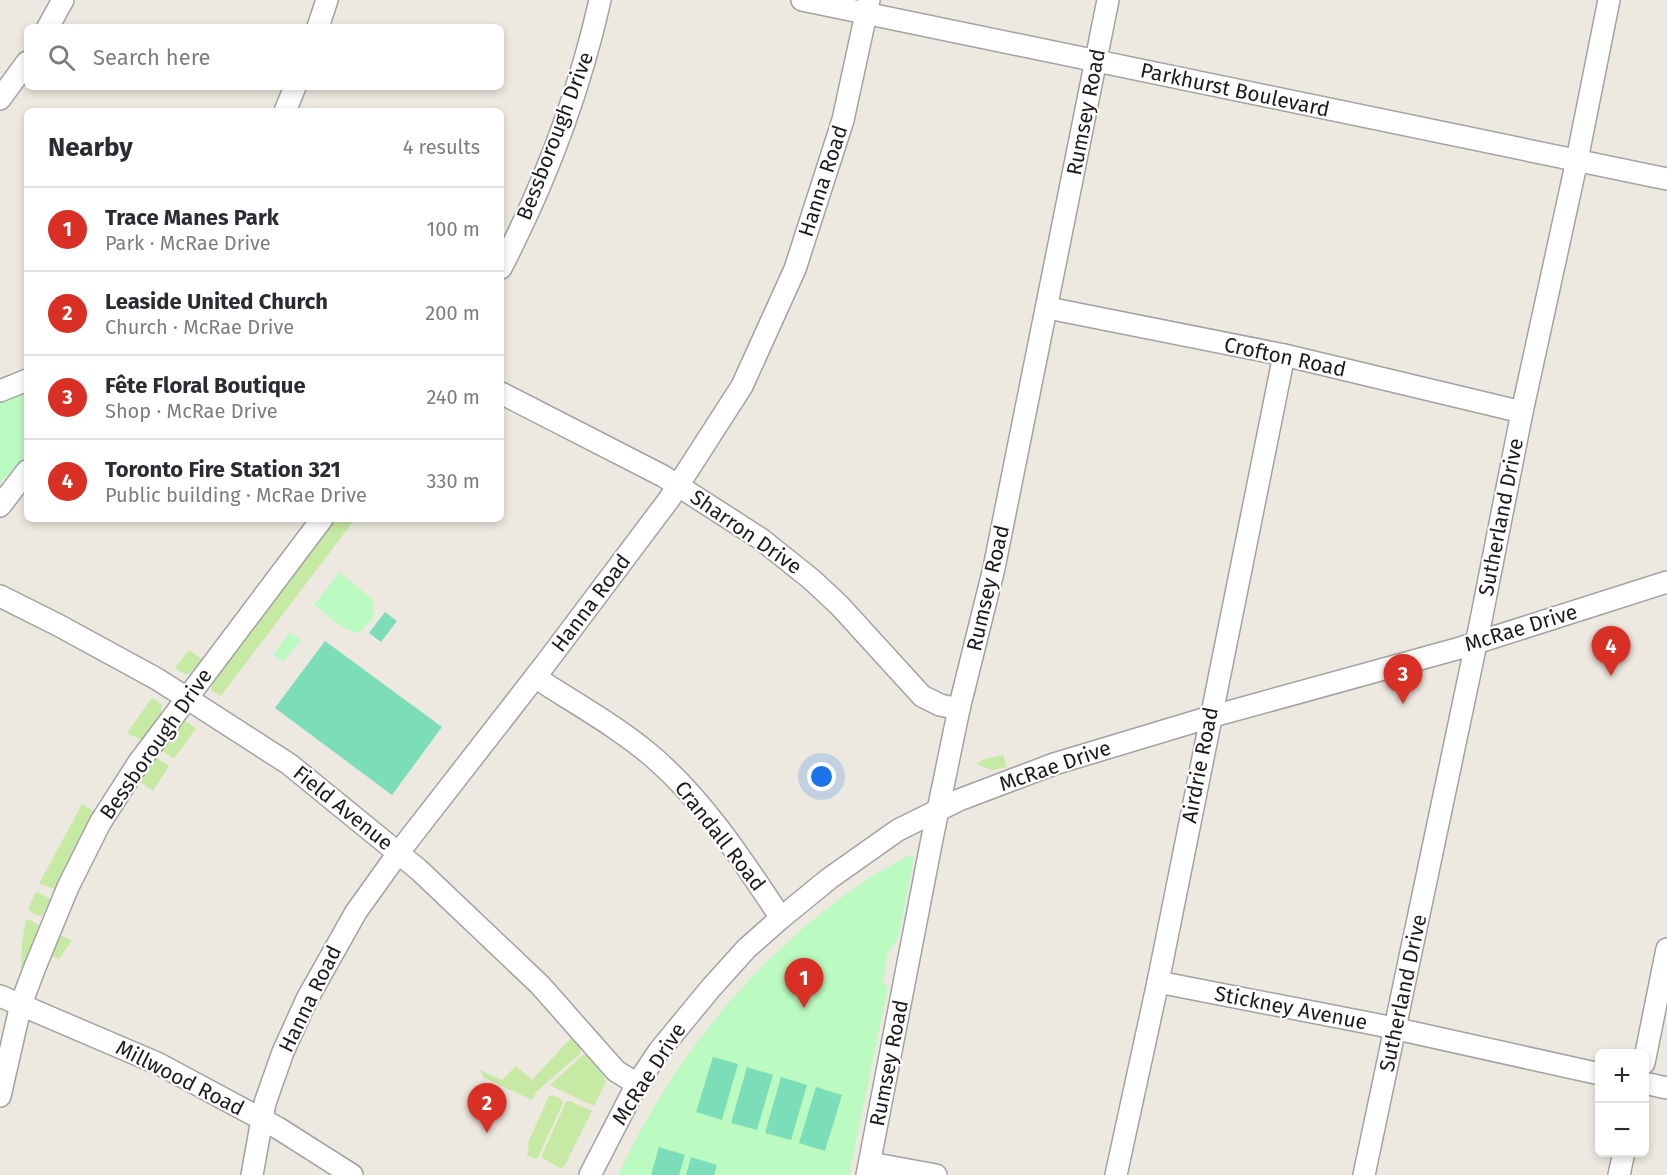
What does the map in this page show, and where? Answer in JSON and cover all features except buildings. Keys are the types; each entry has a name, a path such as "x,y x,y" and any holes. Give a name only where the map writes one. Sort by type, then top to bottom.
{"street":[{"path":"50,24 63,0"},
{"path":"319,24 327,0"},
{"name":"Bessborough Drive","path":"504,262 532,204 556,146 590,44 600,0"},
{"name":"Parkhurst Boulevard","path":"802,0 868,7 1095,61 1667,179"},
{"name":"Rumsey Road","path":"868,1169 938,809 959,709 994,568 1108,0"},
{"name":"Sutherland Drive","path":"1364,1175 1609,0"},
{"name":"Hanna Road","path":"252,1175 265,1103 283,1052 307,999 356,912 678,485 742,386 795,268 843,120 868,7"},
{"path":"0,99 24,66"},
{"path":"286,108 294,90"},
{"name":"Crofton Road","path":"1048,308 1284,355 1522,412"},
{"name":"Airdrie Road","path":"1116,1175 1158,982 1284,355"},
{"path":"0,391 24,381"},
{"name":"Sharron Drive","path":"504,395 678,485 761,539 811,579 865,632 913,689 940,705 959,709"},
{"path":"0,506 24,475"},
{"name":"Bessborough Drive","path":"0,1096 21,1004 56,914 100,823 139,762 320,522"},
{"name":"McRae Drive","path":"590,1175 637,1084 685,1017 746,949 830,878 887,837 938,809 1054,764 1210,717 1476,642 1667,582"},
{"name":"Field Avenue","path":"0,596 58,625 187,697 289,764 399,852 540,985 616,1071 637,1084"},
{"name":"Crandall Road","path":"535,677 628,738 674,777 740,856 781,918"},
{"path":"1647,1049 1667,949"},
{"name":"Stickney Avenue","path":"1158,982 1395,1029 1595,1073"},
{"name":"Millwood Road","path":"0,996 159,1064 263,1119 352,1175"},
{"path":"1649,1084 1667,1088"},
{"path":"1619,1175 1623,1157"},
{"path":"868,1169 936,1175"}],"green space":[{"path":"24,392 24,457 12,474 0,483 0,402"},
{"path":"334,522 353,522 221,696 211,690 213,681"},
{"path":"340,572 373,600 373,618 359,633 341,626 314,605"},
{"path":"385,612 397,621 381,642 369,633"},
{"path":"290,632 301,640 283,662 273,655"},
{"path":"325,641 442,727 392,795 275,708"},
{"path":"189,650 202,661 187,675 175,668"},
{"path":"152,698 162,705 161,713 142,740 127,733"},
{"path":"185,721 196,728 174,759 161,750"},
{"path":"1003,755 1007,767 992,770 976,764 982,760"},
{"path":"155,757 169,766 153,791 139,781"},
{"path":"82,804 92,810 94,815 55,889 40,884 40,882"},
{"path":"910,855 914,858 898,939 888,952 883,982 888,988 849,1175 618,1175 640,1131 692,1050 753,976 824,911 868,878"},
{"path":"37,892 50,899 42,916 28,909"},
{"path":"26,920 39,925 21,972 22,942"},
{"path":"59,935 72,940 59,959 50,955"},
{"path":"571,1038 581,1049 580,1054 537,1091 532,1100 483,1077 480,1070 502,1080 516,1066 532,1080"},
{"path":"583,1055 586,1055 606,1082 594,1106 551,1086"},
{"path":"713,1057 738,1064 722,1120 696,1112"},
{"path":"747,1067 773,1075 757,1130 731,1123"},
{"path":"781,1077 807,1085 791,1140 765,1133"},
{"path":"816,1087 842,1095 825,1151 799,1143"},
{"path":"549,1096 561,1099 563,1103 535,1159 527,1155 529,1147 527,1145"},
{"path":"569,1101 592,1111 564,1167 560,1168 542,1158 542,1155 566,1102"},
{"path":"659,1147 685,1155 679,1175 651,1175"},
{"path":"691,1157 717,1165 714,1175 686,1175"}],"place":[{"name":"Toronto Fire Station 321","path":"1611,676"},
{"name":"Fête Floral Boutique","path":"1403,704"},
{"name":"Trace Manes Park","path":"804,1008"},
{"name":"Leaside United Church","path":"487,1133"}]}
